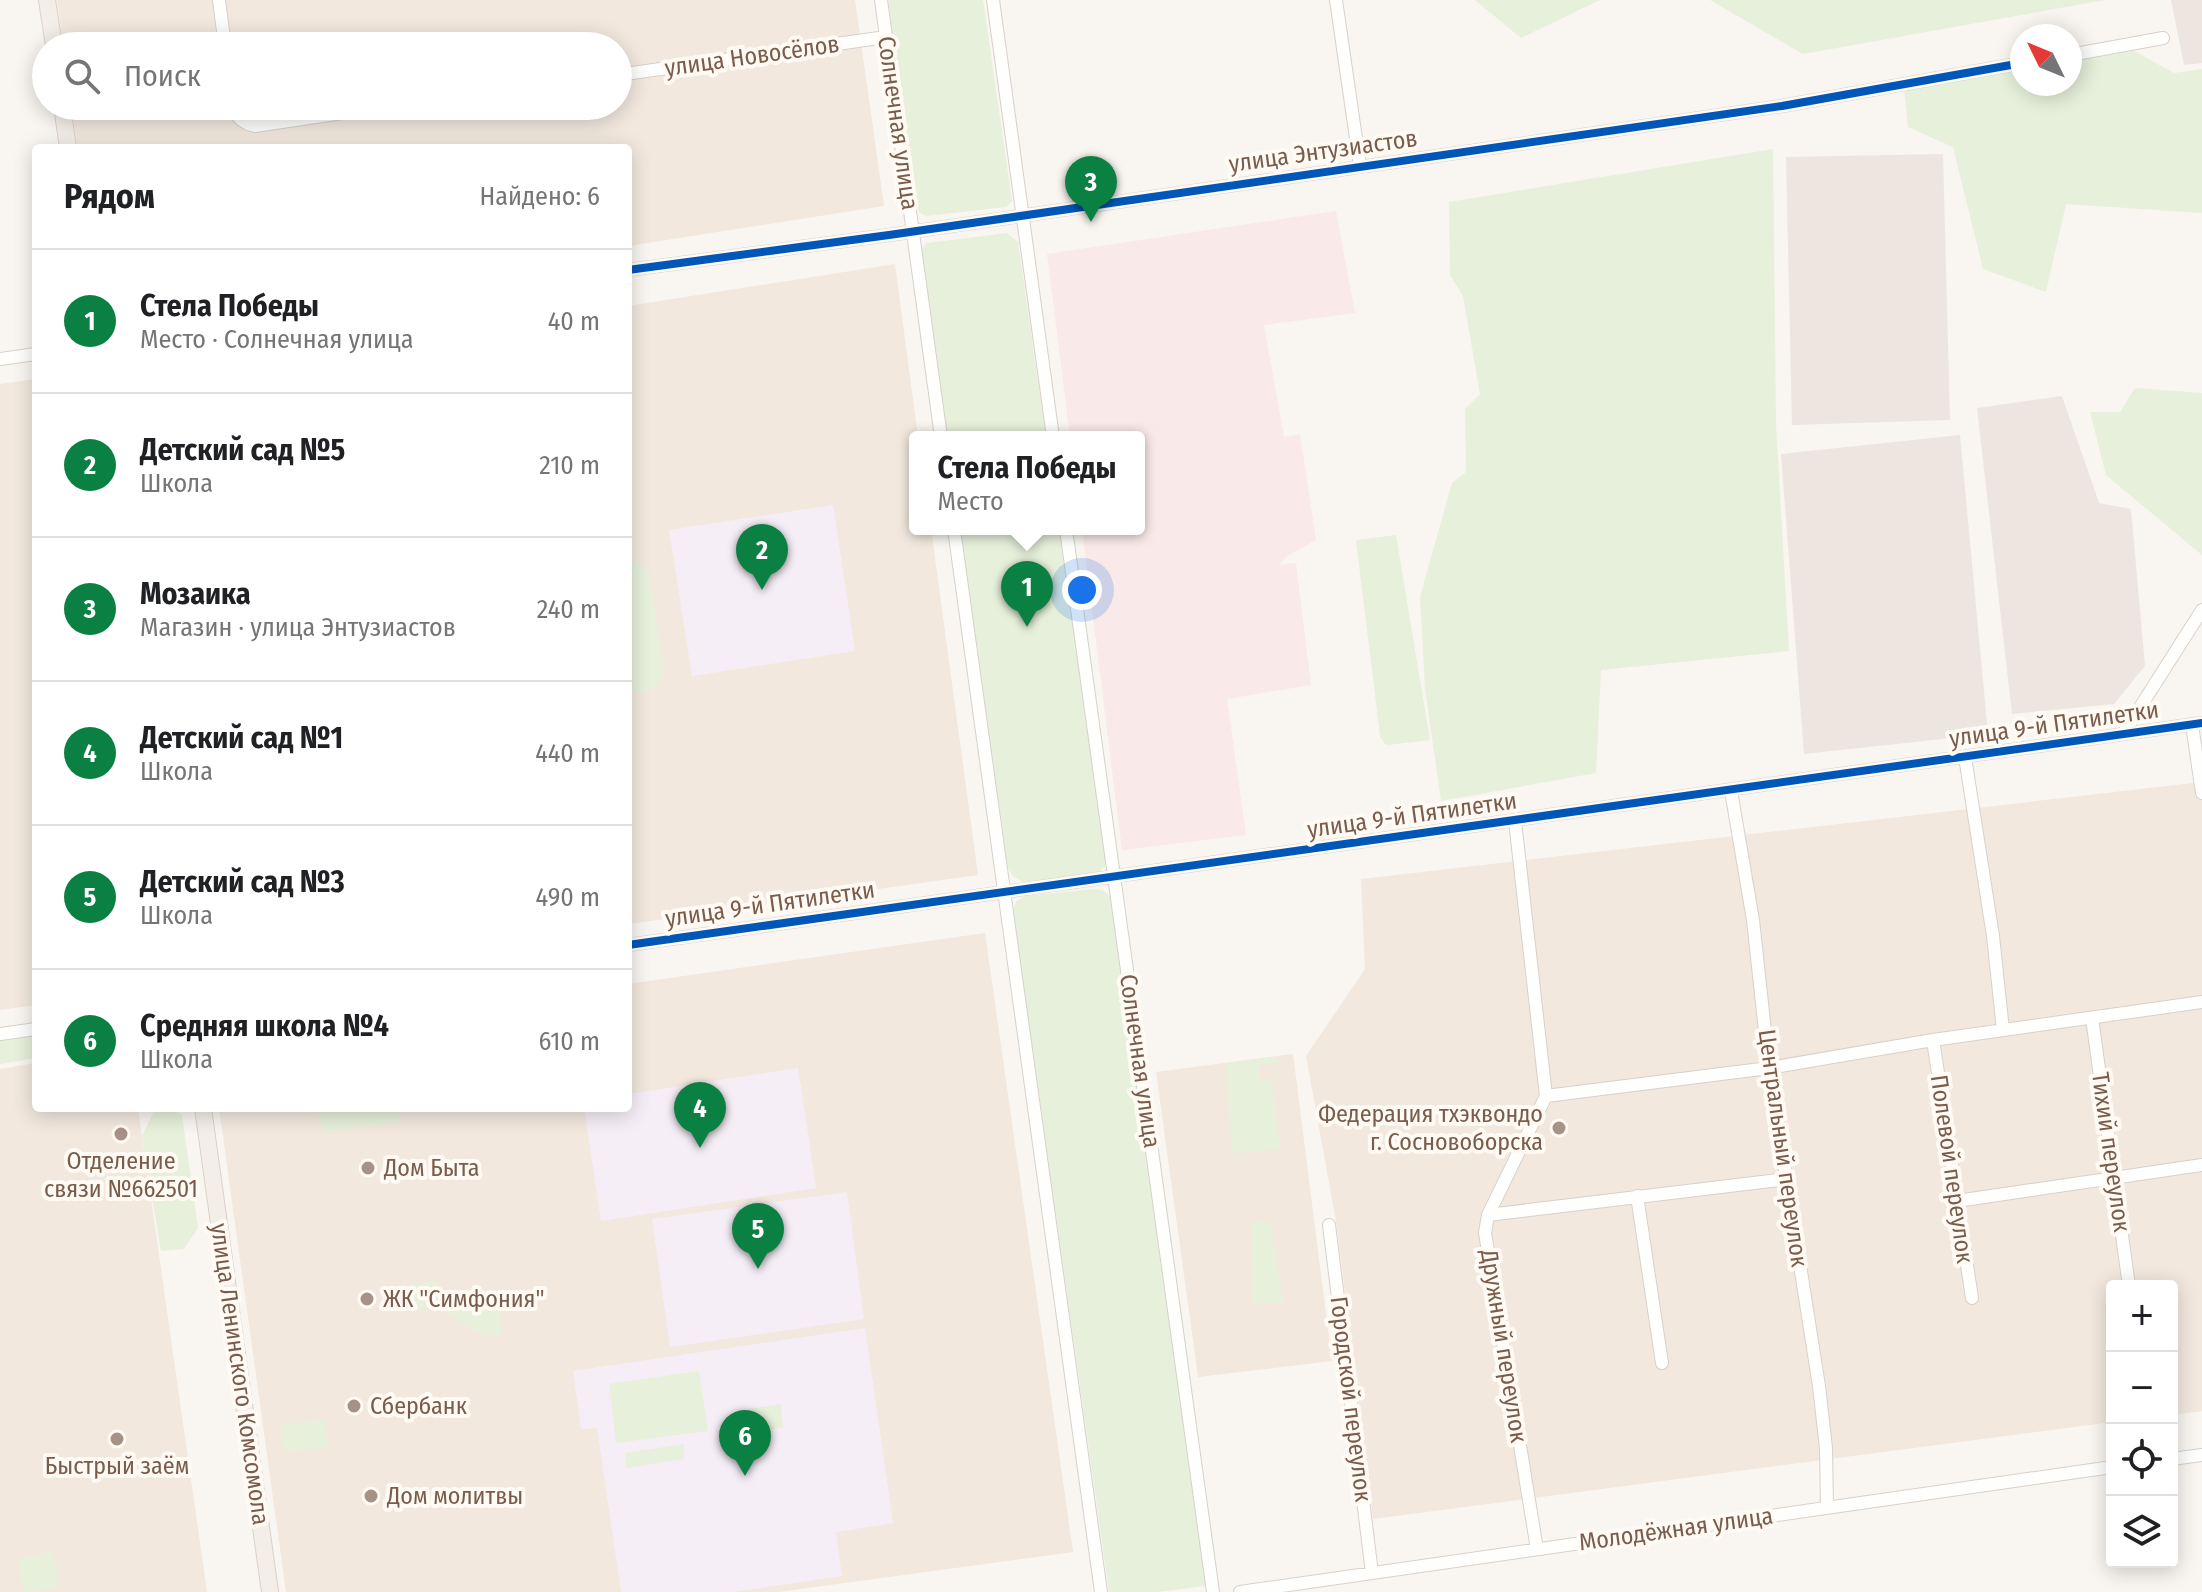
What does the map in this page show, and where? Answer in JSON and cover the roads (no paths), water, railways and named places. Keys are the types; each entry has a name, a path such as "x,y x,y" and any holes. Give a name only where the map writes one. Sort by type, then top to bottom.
{"main road":[{"path":"47,0 52,32"},
{"path":"64,120 67,144"},
{"name":"улица Ленинского Комсомола","path":"204,1112 270,1592"}],"street":[{"path":"219,0 223,32"},
{"name":"Солнечная улица","path":"881,0 940,431"},
{"path":"993,0 1052,431"},
{"path":"1336,0 1360,166"},
{"name":"улица Новосёлов","path":"632,73 886,37"},
{"path":"2082,53 2163,38"},
{"name":"улица Энтузиастов","path":"632,269 1782,106 2010,65"},
{"path":"242,120 255,126 295,120"},
{"path":"0,359 32,355"},
{"path":"955,535 1101,1592"},
{"name":"Солнечная улица","path":"1067,535 1213,1592"},
{"path":"2123,734 2202,610"},
{"path":"2197,724 2202,793"},
{"name":"улица 9-й Пятилетки","path":"632,944 2197,724"},
{"path":"1965,757 1993,936 2003,1030"},
{"name":"Центральный переулок","path":"1731,791 1753,920 1769,1068 1819,1386 1826,1448 1827,1506"},
{"path":"1515,821 1546,1096 1769,1068 1933,1040 2202,1002"},
{"name":"Тихий переулок","path":"2092,1018 2128,1280"},
{"path":"0,1034 32,1030"},
{"name":"Полевой переулок","path":"1933,1040 1972,1298"},
{"name":"Дружный переулок","path":"1537,1549 1485,1233 1488,1215 1546,1096"},
{"path":"1957,1201 2202,1165"},
{"path":"1488,1215 1787,1179"},
{"path":"1637,1196 1662,1363"},
{"name":"Городской переулок","path":"1329,1225 1372,1573"},
{"path":"2178,1458 2202,1455"},
{"name":"Молодёжная улица","path":"1240,1592 2106,1468"}],"place":[{"name":"Мозаика","path":"1091,222"},
{"name":"Детский сад №5","path":"762,590"},
{"name":"Стела Победы","path":"1027,627"},
{"name":"Федерация тхэквондо г. Сосновоборска","path":"1559,1128"},
{"name":"Отделение связи №662501","path":"121,1134"},
{"name":"Детский сад №1","path":"700,1148"},
{"name":"Дом Быта","path":"368,1168"},
{"name":"Детский сад №3","path":"758,1269"},
{"name":"ЖК \"Симфония\"","path":"367,1299"},
{"name":"Сбербанк","path":"354,1406"},
{"name":"Быстрый заём","path":"117,1439"},
{"name":"Средняя школа №4","path":"745,1476"},
{"name":"Дом молитвы","path":"371,1496"}]}
